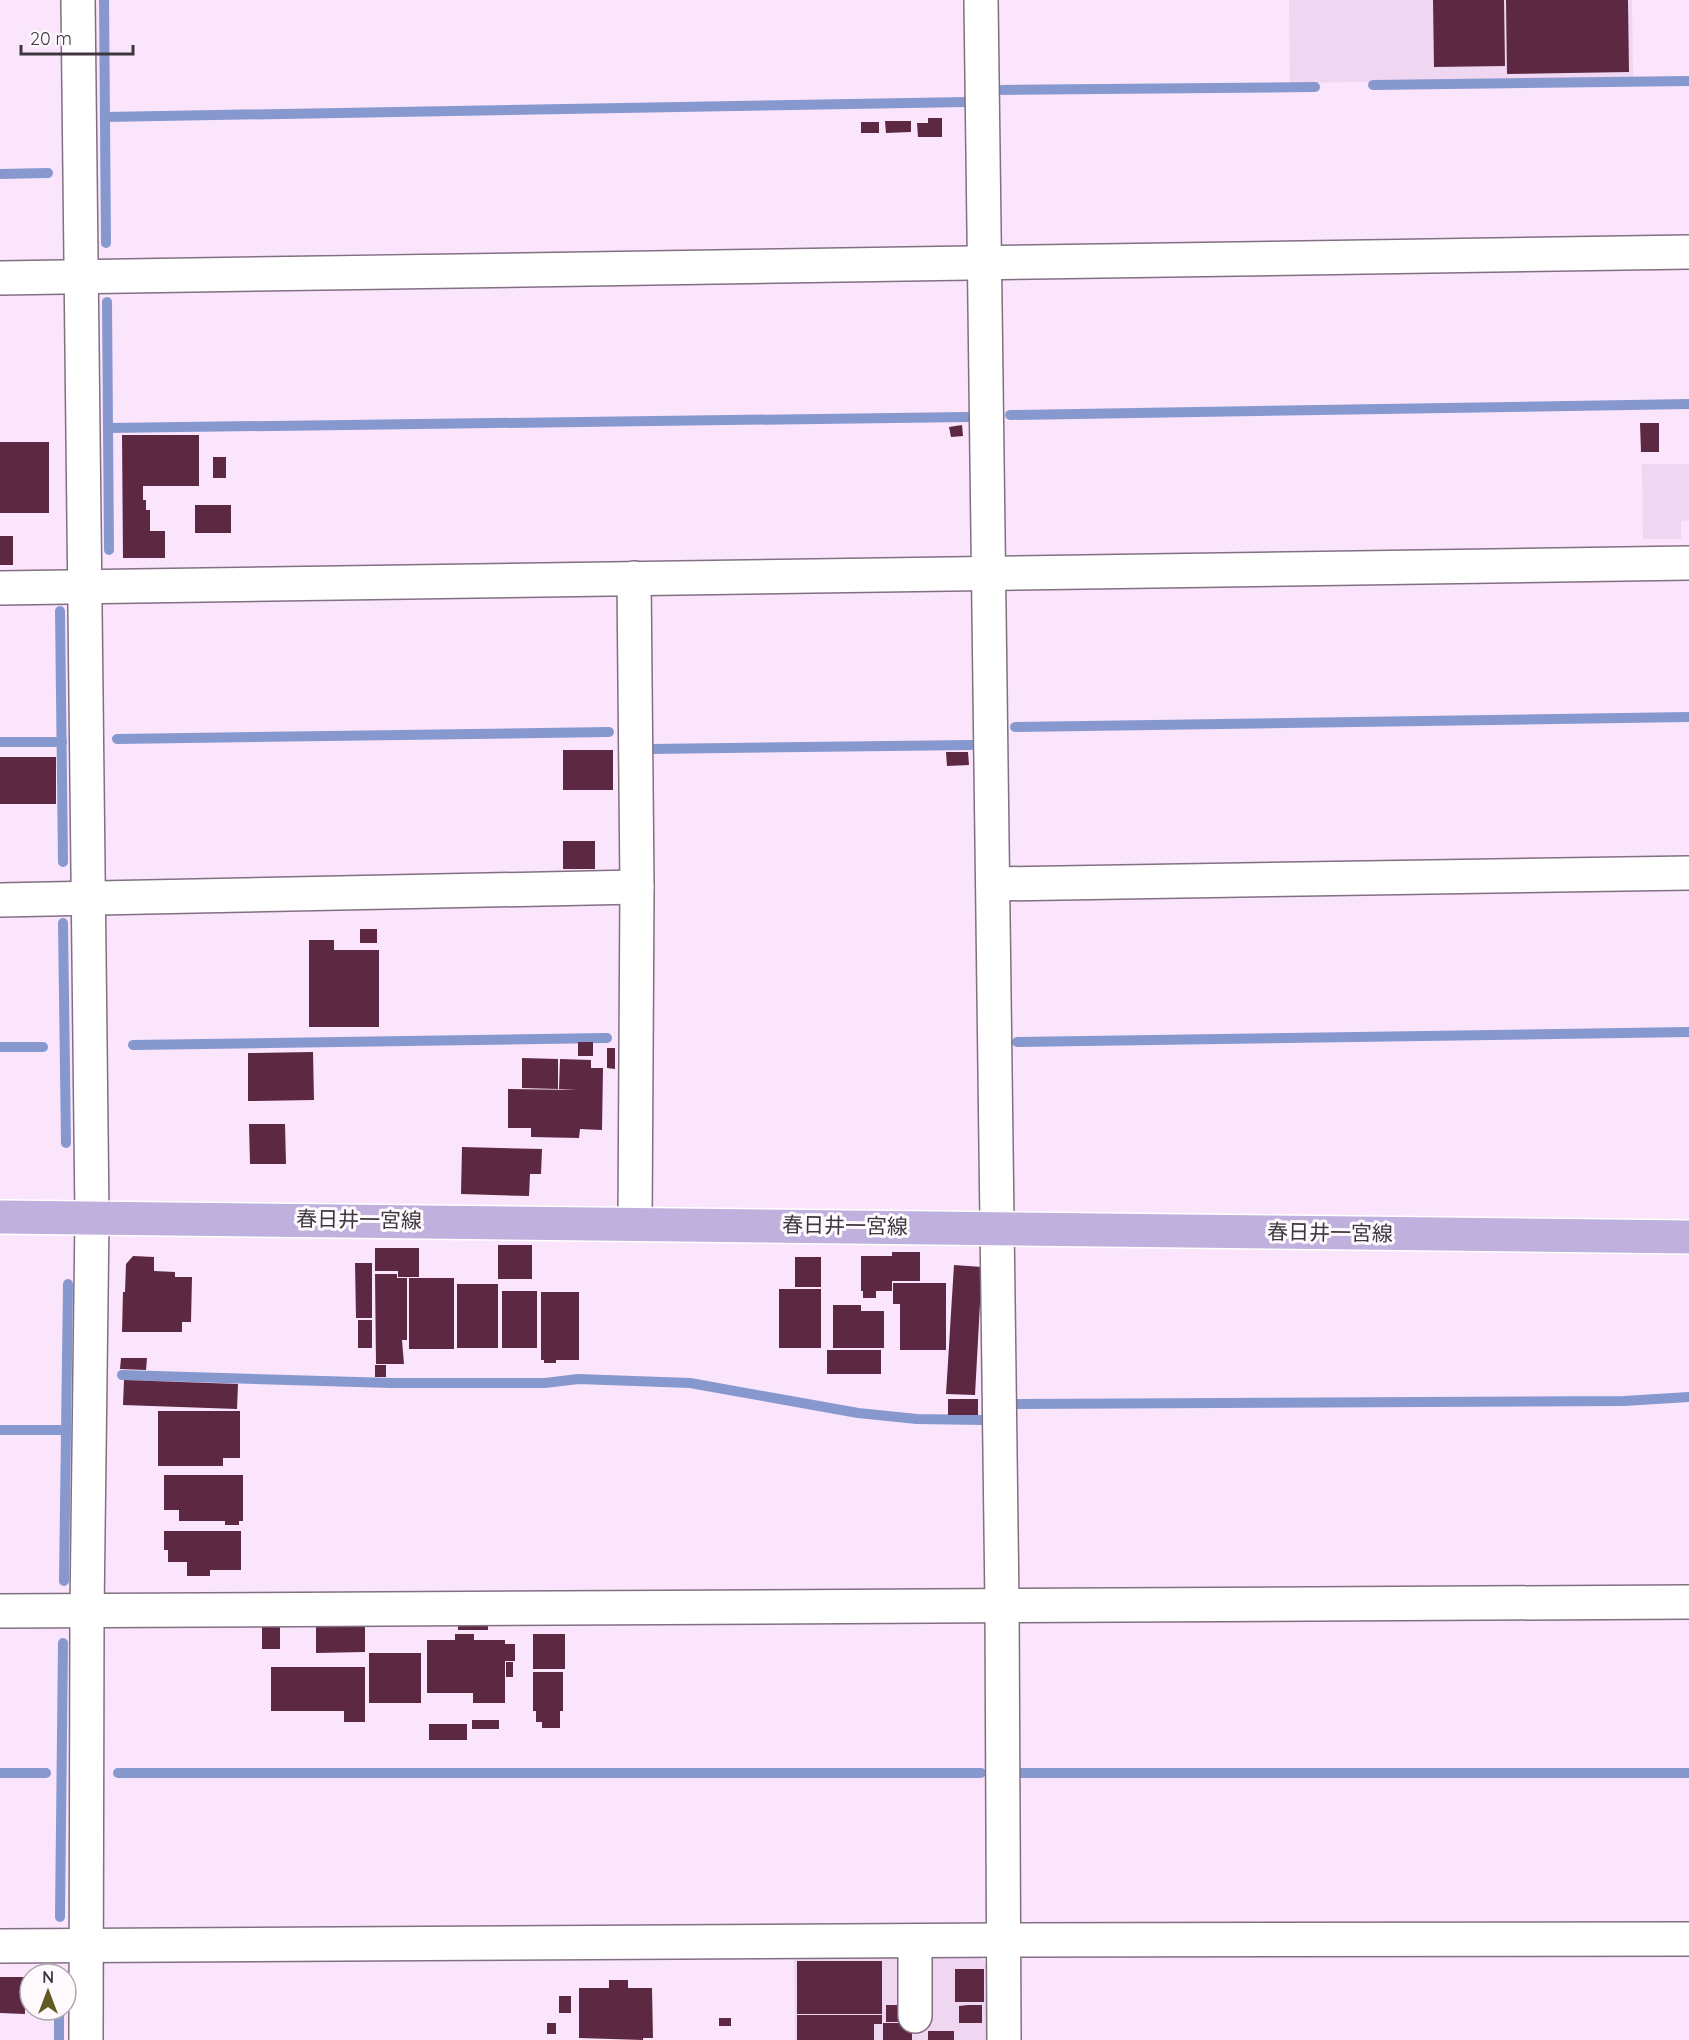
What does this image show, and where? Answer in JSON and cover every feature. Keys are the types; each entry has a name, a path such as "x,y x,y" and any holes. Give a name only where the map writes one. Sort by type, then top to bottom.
{"main road":[{"name":"春日井一宮線","path":"0,1217 1689,1237"}],"street":[{"path":"78,0 92,1217 87,1611 86,2040"},
{"path":"981,0 1002,1605 1004,2040"},
{"path":"0,278 1689,252"},
{"path":"0,588 1689,563"},
{"path":"634,578 637,887 635,1224"},
{"path":"993,884 1689,873"},
{"path":"0,900 637,887"},
{"path":"0,1611 1689,1602"},
{"path":"0,1946 1004,1940 1689,1939"},
{"path":"915,1941 915,2016"}],"shaded area":[{"path":"1289,0 1632,0 1633,78 1290,83"},
{"path":"1642,464 1689,464 1689,520 1681,521 1681,539 1643,539"},
{"path":"794,1955 978,1955 987,1964 987,2040 795,2040"}],"building":[{"path":"1433,0 1504,0 1505,66 1434,67"},
{"path":"1506,0 1628,0 1629,72 1507,74"},
{"path":"928,118 942,118 942,137 918,137 917,123 928,123"},
{"path":"885,121 911,121 911,132 886,133"},
{"path":"861,122 879,122 879,133 861,133"},
{"path":"1640,423 1659,423 1659,452 1641,452"},
{"path":"962,425 963,436 951,437 949,427"},
{"path":"122,435 199,435 199,486 143,486 143,500 146,500 146,510 150,510 150,531 165,531 165,558 123,558"},
{"path":"0,442 49,442 49,513 0,513"},
{"path":"213,457 226,457 226,478 213,478"},
{"path":"195,505 231,505 231,533 195,533"},
{"path":"0,536 13,536 13,565 0,565"},
{"path":"563,750 613,750 613,790 563,790"},
{"path":"946,752 968,752 969,765 947,766"},
{"path":"0,757 56,757 56,804 0,804"},
{"path":"563,841 595,841 595,869 563,869"},
{"path":"360,929 377,929 377,943 360,943"},
{"path":"309,940 334,940 334,950 379,950 379,1027 309,1027"},
{"path":"578,1042 593,1042 593,1056 578,1056"},
{"path":"607,1048 615,1048 615,1069 607,1068"},
{"path":"313,1052 314,1100 248,1101 248,1053"},
{"path":"522,1058 558,1059 558,1089 522,1088"},
{"path":"560,1059 591,1060 591,1068 603,1068 602,1130 580,1129 579,1138 531,1137 531,1128 508,1128 508,1089 578,1090 559,1089"},
{"path":"249,1124 285,1124 286,1164 250,1164"},
{"path":"462,1147 542,1149 541,1174 530,1174 529,1196 461,1194"},
{"path":"498,1245 532,1245 532,1279 498,1279"},
{"path":"375,1248 419,1248 419,1277 398,1277 398,1271 375,1271"},
{"path":"892,1252 920,1252 920,1281 892,1281 892,1291 876,1291 876,1298 863,1298 861,1256 892,1256"},
{"path":"133,1256 154,1257 154,1271 175,1272 175,1277 192,1277 191,1322 182,1322 182,1332 122,1332 126,1264"},
{"path":"795,1257 821,1257 821,1287 795,1287"},
{"path":"355,1263 372,1263 372,1318 356,1318"},
{"path":"954,1265 982,1267 975,1395 946,1394"},
{"path":"375,1274 397,1274 397,1278 407,1278 407,1340 402,1340 404,1364 376,1364"},
{"path":"409,1278 454,1278 454,1349 409,1349"},
{"path":"893,1283 946,1283 946,1350 900,1350 900,1304 893,1304"},
{"path":"457,1284 498,1284 498,1348 457,1348"},
{"path":"779,1289 821,1289 821,1348 779,1348"},
{"path":"502,1291 537,1291 537,1348 502,1348"},
{"path":"541,1292 579,1292 579,1360 556,1360 556,1363 544,1363 544,1360 541,1360"},
{"path":"833,1305 861,1305 861,1311 884,1311 884,1348 833,1348"},
{"path":"358,1320 372,1320 372,1348 358,1348"},
{"path":"827,1350 881,1350 881,1374 827,1374"},
{"path":"121,1358 147,1358 146,1370 120,1369"},
{"path":"375,1365 386,1365 386,1377 375,1377"},
{"path":"124,1380 238,1384 237,1409 123,1405"},
{"path":"948,1399 978,1399 978,1415 948,1415"},
{"path":"158,1411 240,1411 240,1458 223,1458 223,1466 158,1466"},
{"path":"164,1475 243,1475 243,1521 239,1521 239,1525 225,1525 225,1521 179,1521 179,1510 164,1510"},
{"path":"164,1531 241,1531 241,1570 210,1570 210,1576 187,1576 187,1562 168,1562 168,1550 164,1550"},
{"path":"262,1624 280,1624 280,1649 262,1649"},
{"path":"458,1624 488,1624 488,1630 458,1630"},
{"path":"316,1625 365,1625 365,1652 316,1653"},
{"path":"455,1634 474,1634 474,1640 505,1640 505,1644 515,1644 515,1661 505,1661 505,1703 473,1703 473,1693 427,1693 427,1640 455,1640"},
{"path":"533,1634 565,1634 565,1669 533,1669"},
{"path":"369,1653 421,1653 421,1703 369,1703"},
{"path":"506,1662 513,1662 513,1677 506,1677"},
{"path":"271,1667 365,1667 365,1722 344,1722 344,1711 271,1711"},
{"path":"533,1672 563,1672 563,1711 560,1711 560,1728 542,1728 542,1722 536,1722 536,1711 533,1711"},
{"path":"472,1720 499,1720 499,1729 472,1729"},
{"path":"429,1724 467,1724 467,1740 429,1740"},
{"path":"797,1961 882,1961 882,2014 797,2014"},
{"path":"955,1969 984,1969 984,2002 955,2002"},
{"path":"0,1977 18,1977 18,2014 0,2013"},
{"path":"609,1980 628,1980 628,1988 652,1988 653,2038 643,2038 643,2040 579,2038 579,1988 609,1988"},
{"path":"559,1996 571,1996 571,2013 559,2013"},
{"path":"886,2005 899,2005 904,2022 886,2022"},
{"path":"982,2005 982,2023 959,2023 959,2006"},
{"path":"797,2015 882,2015 882,2024 874,2024 874,2040 797,2040"},
{"path":"719,2018 731,2018 731,2026 719,2026"},
{"path":"547,2023 556,2023 556,2034 547,2034"},
{"path":"883,2023 912,2023 912,2040 883,2040"},
{"path":"928,2031 954,2031 954,2040 928,2040"}],"waterway":[{"path":"104,0 106,243"},
{"path":"1373,85 1689,81"},
{"path":"1002,90 1315,87"},
{"path":"105,117 967,102"},
{"path":"0,174 48,173"},
{"path":"107,302 109,550"},
{"path":"1010,415 1689,404"},
{"path":"108,428 968,417"},
{"path":"60,611 63,862"},
{"path":"1015,727 1689,717"},
{"path":"117,739 609,732"},
{"path":"0,742 62,742"},
{"path":"651,749 971,745"},
{"path":"63,923 66,1143"},
{"path":"1017,1042 1689,1032"},
{"path":"133,1045 607,1038"},
{"path":"0,1047 43,1047"},
{"path":"64,1581 68,1284"},
{"path":"122,1375 391,1383 545,1383 578,1379 690,1383 858,1413 917,1419 983,1420"},
{"path":"1013,1404 1624,1401 1689,1397"},
{"path":"0,1430 66,1430"},
{"path":"60,1917 63,1643"},
{"path":"0,1773 46,1773"},
{"path":"118,1773 981,1773"},
{"path":"1021,1773 1689,1773"},
{"path":"59,2022 59,2040"}]}
